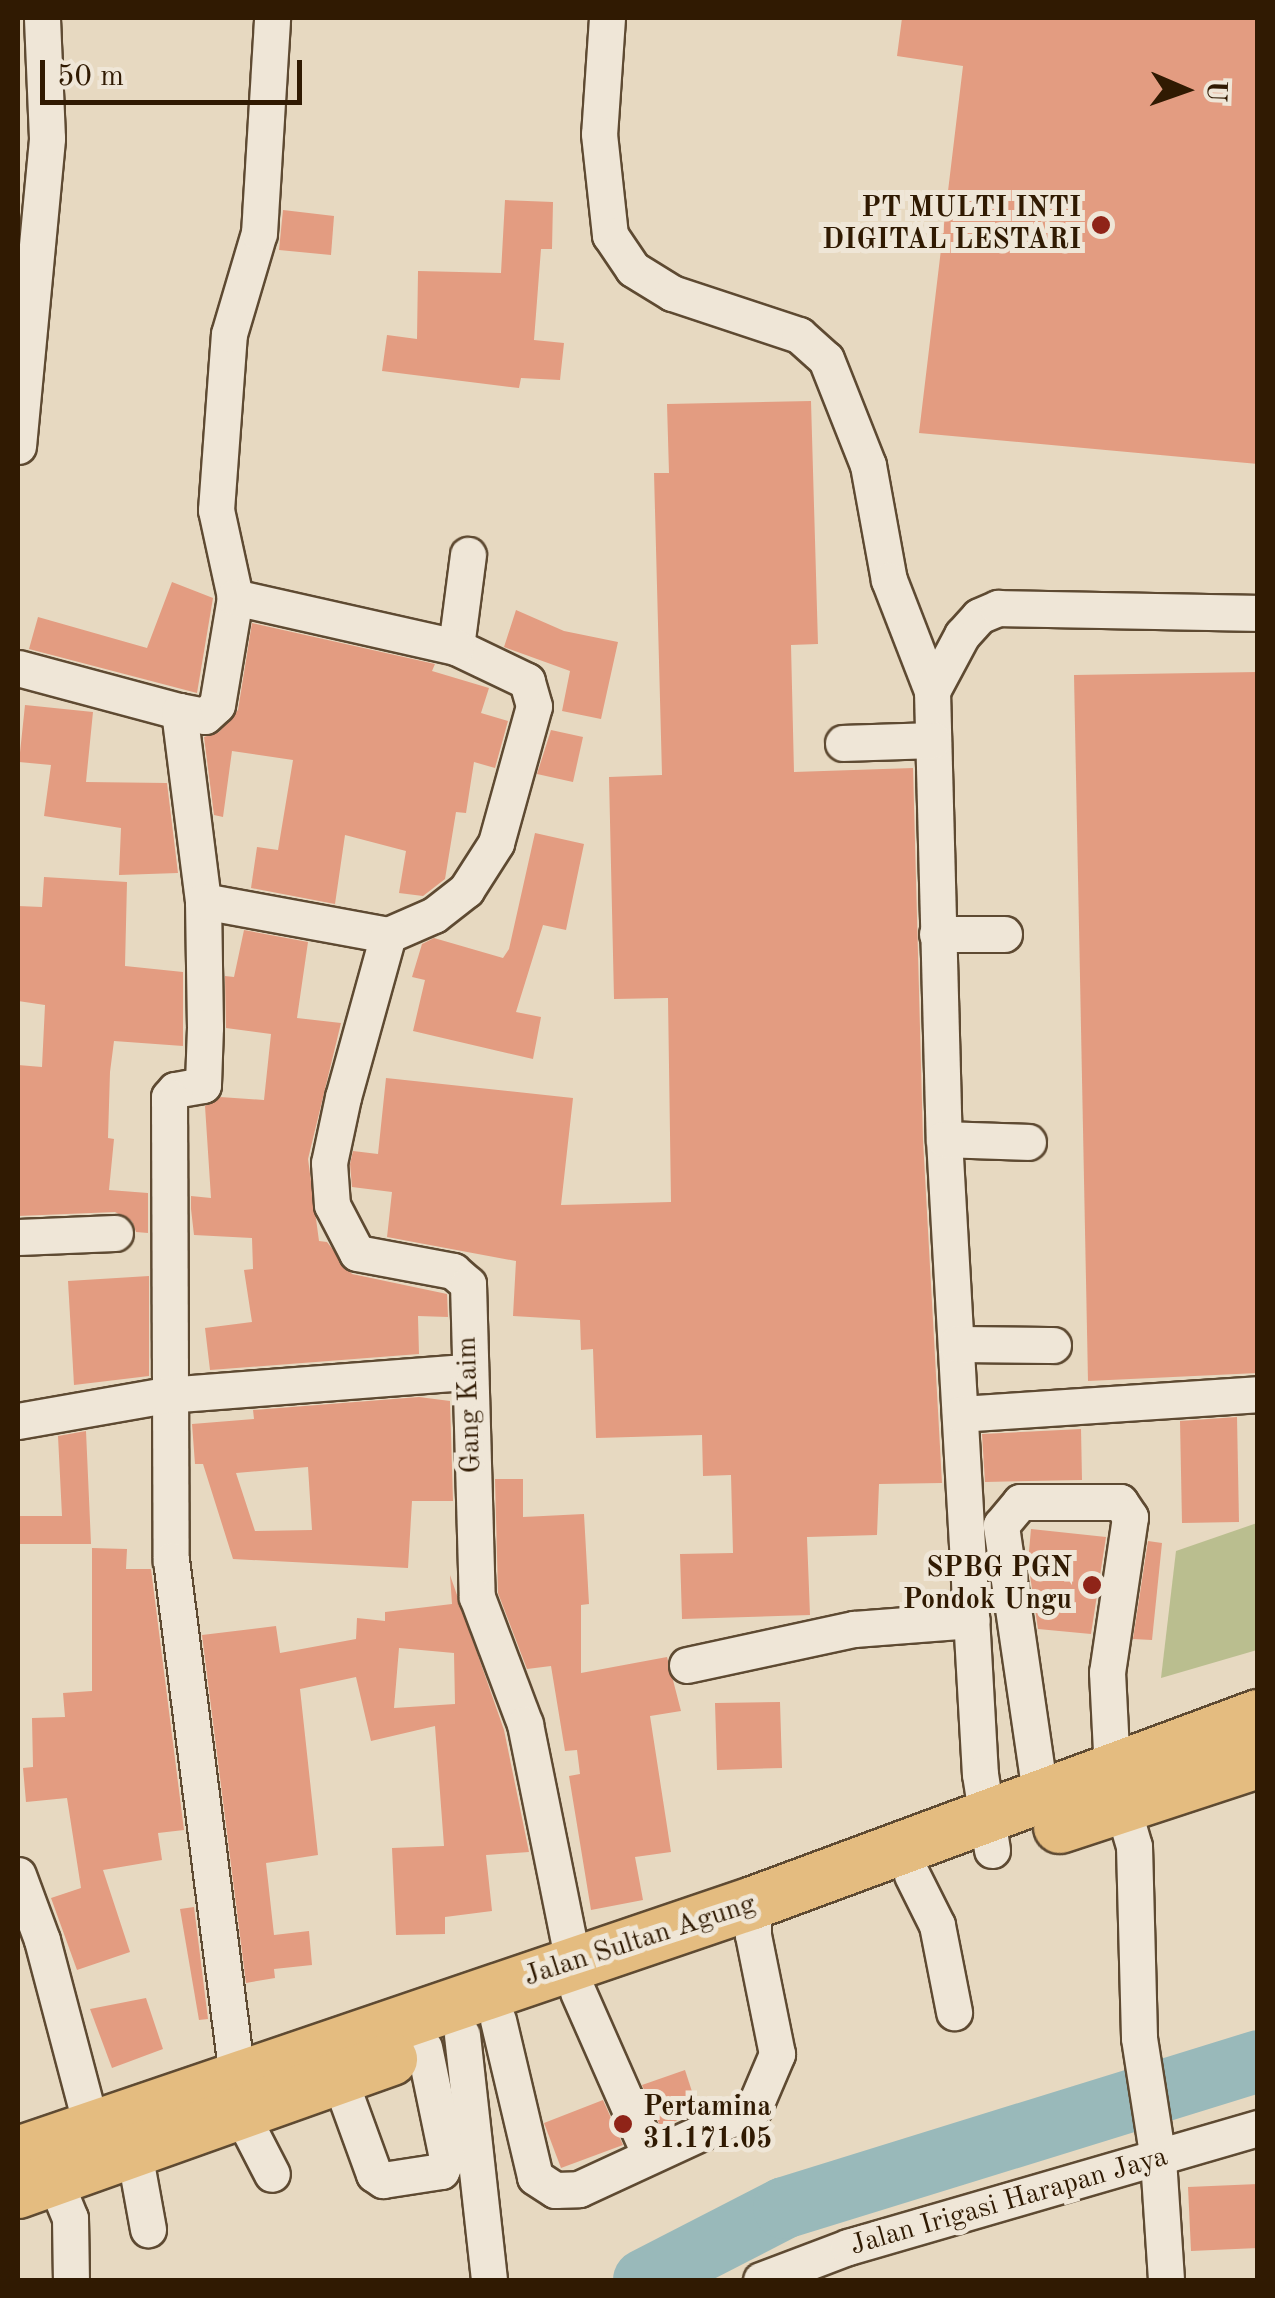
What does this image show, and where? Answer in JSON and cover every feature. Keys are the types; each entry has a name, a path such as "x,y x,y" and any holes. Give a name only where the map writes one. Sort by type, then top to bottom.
{"highway":[{"name":"Jalan Sultan Agung","path":"69,2151 753,1919 1115,1789 1258,1716"},
{"name":"Jalan Sultan Agung","path":"753,1919 912,1875 988,1835 1041,1800 1258,1762"},
{"name":"Jalan Sultan Agung","path":"242,2094 339,2078 461,2034 576,1977"}],"street":[{"path":"18,446 32,137 42,18"},
{"path":"18,668 179,712 205,716 216,705 235,598 216,510 232,315 254,258 263,198 272,18"},
{"path":"606,18 599,134 610,235 633,268 672,293 798,334 826,359 868,465 889,580 932,691 944,1139 988,1835"},
{"path":"456,647 468,555"},
{"path":"203,901 388,935 434,915 484,866 532,718 527,681 456,647 235,598"},
{"path":"932,691 962,635 979,616 998,608 1258,613"},
{"path":"179,712 203,901 204,1081 169,1098 166,1396 171,1560 242,2094 272,2174"},
{"path":"844,743 933,740"},
{"path":"937,934 1004,934"},
{"name":"Gang Kaim","path":"388,935 342,1097 329,1163 332,1205 357,1253 466,1279 477,1597 529,1737 576,1977 650,2155"},
{"path":"944,1139 1028,1142"},
{"path":"18,1237 115,1233"},
{"path":"956,1344 1052,1344"},
{"path":"18,1421 166,1396 468,1372"},
{"path":"960,1414 1258,1394"},
{"path":"1041,1800 1001,1525 1020,1502 1120,1502 1130,1517 1106,1672 1115,1789 1134,1846 1144,2076 1158,2159 1166,2280"},
{"path":"687,1665 854,1630 972,1620"},
{"path":"912,1875 937,1925 954,2012"},
{"path":"21,1894 69,2151 71,2280"},
{"path":"461,2034 535,2178 544,2186 578,2189 754,2108 778,2054 753,1919"},
{"path":"339,2078 374,2174 383,2180 441,2171 447,2158 461,2034"},
{"path":"461,2034 489,2280"},
{"name":"Jalan Irigasi Harapan Jaya","path":"762,2280 848,2247 1258,2128"},
{"path":"69,2151 148,2229"}],"green space":[{"path":"1257,1523 1257,1650 1161,1678 1176,1551"}],"building":[{"name":"PT MULTI INTI DIGITAL LESTARI","path":"902,18 1258,18 1258,464 919,433 963,66 897,56"},
{"path":"505,200 553,202 552,249 541,249 534,340 564,343 560,380 521,378 519,388 382,371 387,335 417,339 418,271 501,273"},
{"path":"283,210 334,216 331,255 279,250"},
{"path":"811,401 818,644 791,645 794,772 913,768 923,1140 942,1483 879,1484 877,1535 807,1537 810,1615 682,1619 680,1554 733,1553 731,1475 703,1476 702,1435 596,1438 593,1349 581,1350 580,1320 513,1316 516,1261 387,1237 392,1192 352,1187 350,1164 353,1151 378,1154 386,1078 573,1098 561,1205 671,1202 668,998 614,999 609,777 662,775 654,473 669,473 667,404"},
{"path":"172,582 213,598 197,693 29,649 38,617 147,648"},
{"path":"516,610 564,631 618,642 601,719 562,711 570,671 504,647"},
{"path":"252,623 435,664 432,671 489,688 481,713 508,721 495,768 474,762 466,813 456,812 445,879 423,896 399,893 406,851 345,835 335,904 251,888 257,847 278,850 293,760 232,751 223,817 214,815 204,737 219,732 238,710"},
{"path":"1258,672 1258,1373 1088,1381 1074,675"},
{"path":"25,705 93,712 86,782 167,783 178,873 119,875 121,828 44,816 51,765 19,762"},
{"path":"551,730 583,737 573,782 537,774"},
{"path":"535,833 584,844 566,930 543,925 516,1012 541,1017 533,1059 413,1031 425,980 412,977 422,944 434,938 503,958 509,949"},
{"path":"44,877 127,882 125,966 183,972 183,1046 114,1041 108,1138 114,1139 109,1190 148,1193 148,1233 136,1232 132,1221 115,1212 18,1216 18,1065 42,1067 45,1005 18,1001 18,906 42,907"},
{"path":"244,930 308,942 297,1018 341,1023 308,1159 319,1241 327,1242 352,1274 447,1294 448,1317 418,1316 419,1354 210,1370 205,1328 252,1322 244,1270 253,1269 252,1238 194,1235 191,1209 191,1196 211,1198 205,1106 220,1097 264,1100 271,1034 226,1028 225,976 234,977"},
{"path":"149,1276 149,1376 74,1385 68,1281"},
{"path":"419,1397 450,1401 453,1501 412,1501 408,1568 233,1559 203,1464 195,1464 192,1424 254,1419 253,1410","holes":["308,1467 312,1530 255,1531 236,1473"]},
{"path":"1237,1417 1239,1522 1182,1523 1180,1421"},
{"path":"1081,1429 1082,1480 985,1482 982,1434"},
{"path":"86,1431 91,1544 18,1544 18,1516 62,1516 58,1436"},
{"path":"495,1479 523,1479 523,1517 584,1514 589,1604 581,1605 581,1673 667,1657 681,1711 650,1716 671,1852 635,1857 643,1900 591,1910 569,1776 580,1774 577,1750 565,1751 551,1666 527,1669 498,1593"},
{"path":"1031,1529 1106,1537 1091,1634 1038,1629 1028,1562"},
{"path":"1148,1541 1162,1543 1152,1640 1133,1639"},
{"path":"92,1548 127,1549 126,1569 151,1569 184,1830 158,1833 162,1860 103,1870 130,1952 77,1970 51,1898 81,1888 67,1798 26,1802 23,1768 33,1767 32,1718 65,1717 63,1693 92,1691"},
{"path":"450,1575 504,1730 529,1852 486,1855 492,1911 445,1917 445,1934 396,1935 392,1848 444,1846 435,1726 371,1741 356,1677 300,1689 318,1855 266,1863 274,1935 309,1931 312,1965 274,1969 275,1978 246,1983 202,1635 276,1626 280,1653 356,1639 357,1618 385,1621 385,1612 452,1604","holes":["399,1648 454,1653 455,1704 394,1708"]},
{"path":"780,1702 782,1768 717,1770 715,1703"},
{"path":"194,1907 208,2019 199,2020 180,1909"},
{"path":"146,1998 163,2049 112,2068 90,2009"},
{"path":"685,2070 698,2110 661,2128 642,2085"},
{"path":"603,2100 623,2145 561,2168 544,2123"},
{"path":"1258,2184 1258,2248 1191,2251 1188,2187"}],"waterway":[{"path":"644,2280 784,2208 1258,2061"}],"place":[{"name":"PT MULTI INTI DIGITAL LESTARI","path":"1101,225"},
{"name":"SPBG PGN Pondok Ungu","path":"1092,1585"},
{"name":"Pertamina 31.171.05","path":"623,2124"}]}
